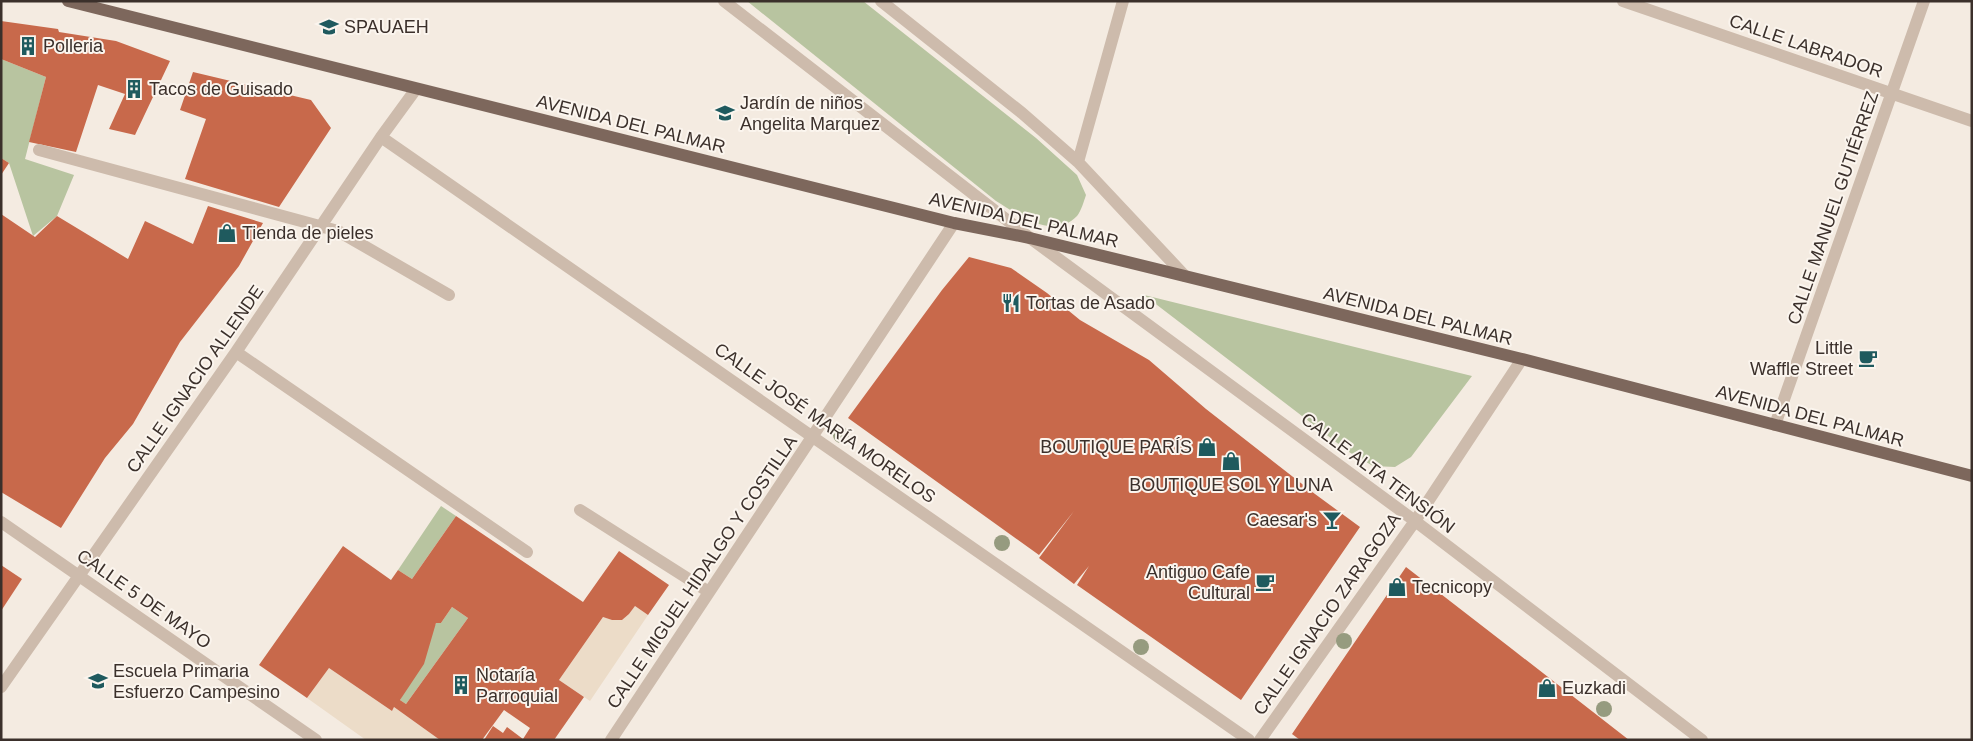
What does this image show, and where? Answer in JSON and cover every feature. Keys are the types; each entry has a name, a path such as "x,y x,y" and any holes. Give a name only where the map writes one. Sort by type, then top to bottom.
{"main road":[{"name":"AVENIDA DEL PALMAR","path":"68,1 954,223 1030,238 1522,360 1972,476"}],"street":[{"name":"CALLE ALTA TENSIÓN","path":"724,1 1030,238 1415,521 1702,740"},
{"path":"881,1 1022,113 1078,162 1184,276"},
{"path":"1078,162 1123,1"},
{"name":"CALLE LABRADOR","path":"1623,1 1972,121"},
{"name":"CALLE MANUEL GUTIÉRREZ","path":"1775,426 1924,1"},
{"name":"CALLE IGNACIO ALLENDE","path":"1,687 236,352 381,137 416,89"},
{"name":"CALLE JOSÉ MARÍA MORELOS","path":"381,137 1249,740"},
{"path":"39,150 338,231 449,295"},
{"name":"CALLE MIGUEL HIDALGO Y COSTILLA","path":"611,740 954,223"},
{"path":"236,352 527,552"},
{"name":"CALLE IGNACIO ZARAGOZA","path":"1260,740 1415,521 1522,360"},
{"path":"580,510 709,592"},
{"name":"CALLE 5 DE MAYO","path":"1,522 316,740"}],"green space":[{"path":"747,1 863,1 1036,138 1077,175 1086,195 1077,216 1067,223 1057,226 1046,226 1025,218 996,201"},
{"path":"1,59 46,77 25,159 74,175 57,216 33,236 9,163 1,158"},
{"path":"1144,295 1472,376 1411,457 1395,467 1373,466 1349,452"},
{"path":"441,506 456,516 412,579 398,570"},
{"path":"452,607 468,618 406,704 400,700 436,623 441,623"}],"shaded area":[{"path":"635,606 648,615 590,701 559,680 603,617 612,620 622,620"},
{"path":"329,668 392,711 394,707 440,740 366,740 307,698"}],"building":[{"path":"1,21 58,29 59,32 116,41 170,61 135,135 109,129 125,94 98,85 76,152 29,142 46,77 1,59"},
{"path":"193,72 311,100 331,128 279,207 185,179 206,119 180,110"},
{"path":"1,158 9,163 1,175"},
{"path":"208,206 263,223 239,266 180,342 133,424 105,458 61,528 1,492 1,214 35,237 57,216 128,259 145,221 193,244"},
{"path":"969,257 1011,268 1047,293 1080,320 1149,360 1206,409 1360,527 1241,700 1077,585 1089,566 1074,584 1039,558 1074,511 1039,555 848,418 942,290"},
{"path":"456,516 583,602 619,551 669,585 648,615 635,606 622,620 612,620 603,617 559,680 584,697 554,740 484,740 493,726 503,733 507,727 523,739 530,728 504,710 482,740 440,740 394,707 392,711 329,668 307,698 259,665 343,546 391,580 398,570 412,579","holes":["452,607 468,618 406,704 400,700 424,664 436,623 441,623"]},
{"path":"1,565 22,579 1,611"},
{"path":"1406,567 1629,740 1300,740 1292,734"}],"place":[{"name":"SPAUAEH","path":"329,27"},
{"name":"Polleria","path":"28,46"},
{"name":"Tacos de Guisado","path":"134,89"},
{"name":"Jardín de niños Angelita Marquez","path":"725,113"},
{"name":"Tienda de pieles","path":"227,233"},
{"name":"Tortas de Asado","path":"1011,303"},
{"name":"Little Waffle Street","path":"1868,358"},
{"name":"BOUTIQUE PARÍS","path":"1207,447"},
{"name":"BOUTIQUE SOL Y LUNA","path":"1231,461"},
{"name":"Caesar's","path":"1332,520"},
{"name":"Antiguo Cafe Cultural","path":"1265,582"},
{"name":"Tecnicopy","path":"1397,587"},
{"name":"Escuela Primaria Esfuerzo Campesino","path":"98,681"},
{"name":"Notaría Parroquial","path":"461,685"},
{"name":"Euzkadi","path":"1547,688"}]}
